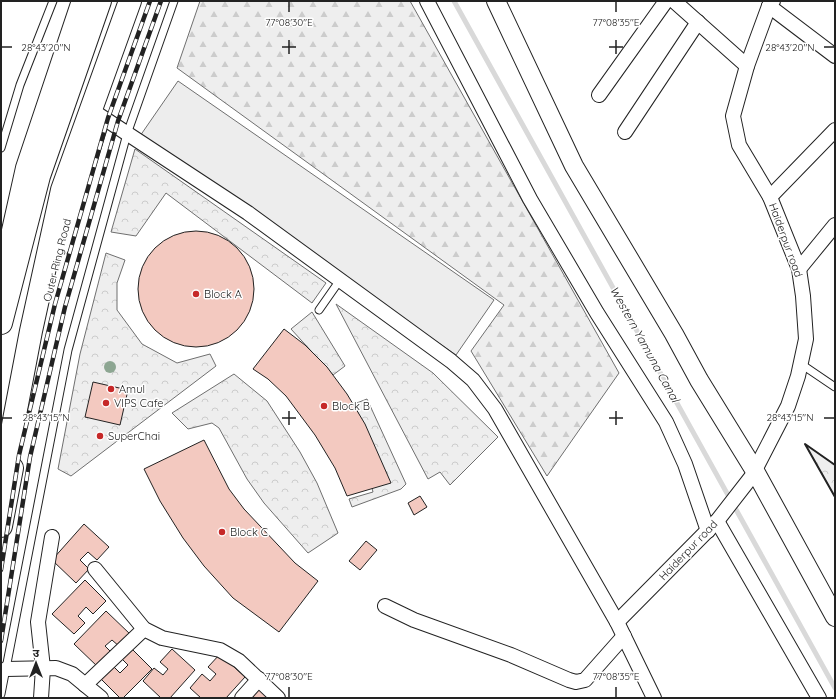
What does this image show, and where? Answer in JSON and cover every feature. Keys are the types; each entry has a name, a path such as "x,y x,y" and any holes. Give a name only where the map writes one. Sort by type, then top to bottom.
{"main road":[{"path":"1,284 27,168 83,1"},
{"path":"1,323 39,176 100,1"},
{"name":"Outer Ring Road","path":"1,488 31,332 62,190 130,1"},
{"name":"Outer Ring Road","path":"1,526 33,356 62,235 110,78 140,1"}],"street":[{"path":"427,1 530,199 597,312 666,422 712,526 819,698"},
{"path":"496,1 574,166 674,334 835,617"},
{"path":"599,96 666,1"},
{"path":"674,1 747,66"},
{"path":"771,4 835,56"},
{"name":"Haiderpur road","path":"617,622 712,526 754,474 788,406 801,364 806,339 803,296 799,269 770,197 739,145 733,116 747,66 771,4"},
{"path":"625,132 698,22"},
{"path":"99,115 248,214 451,361 474,380 495,409 617,622 654,698"},
{"path":"770,197 835,130"},
{"path":"799,269 835,225"},
{"path":"41,698 43,668 38,622 52,537"},
{"path":"95,569 144,629 162,638 220,650 239,661 278,698"},
{"path":"385,606 414,620 511,655 568,680 576,682 584,680 624,636"},
{"path":"85,685 144,629"},
{"path":"6,669 56,668 72,674 101,698"},
{"path":"242,698 259,679"}],"lane":[{"path":"1,148 20,85 53,1"},
{"path":"1,694 68,350 127,134 174,1"},
{"path":"319,310 340,280"},
{"path":"801,364 835,387"}],"green space":[{"path":"200,1 410,1 619,373 547,476 471,351 504,305 177,68"},
{"path":"135,149 326,283 312,303 166,193 136,236 111,232"},
{"path":"106,253 125,260 117,283 117,310 142,344 177,363 210,354 216,366 71,476 58,469 80,354"},
{"path":"336,304 433,373 498,437 450,485 440,472 428,479"},
{"path":"312,312 345,366 333,375 291,329"},
{"path":"234,374 267,401 300,452 317,483 338,533 308,553 264,503 247,479 219,428 212,423 188,429 172,413"},
{"path":"367,399 406,484 401,489 352,507 349,499 373,492 371,484 388,478 354,404"},
{"path":"805,444 835,465 835,497"}],"shaded area":[{"path":"178,81 494,300 456,355 140,136"}],"building":[{"name":"Block A","path":"196,231 207,232 218,236 237,248 249,267 253,278 253,300 249,311 237,330 218,342 207,346 196,347 185,346 174,342 155,330 143,311 139,300 138,289 139,278 143,267 155,248 174,236 185,232"},
{"name":"Block B","path":"284,329 305,345 327,367 347,394 365,424 391,483 347,496 335,468 315,435 286,396 268,379 253,369"},
{"name":"VIPS Cafe","path":"93,382 128,390 120,425 85,417"},
{"name":"Block C","path":"204,440 229,489 244,509 295,563 318,581 279,632 233,598 204,566 183,538 160,501 144,469"},
{"path":"420,496 427,507 414,515 408,503"},
{"path":"84,524 109,547 97,560 88,552 80,560 89,569 76,583 52,560"},
{"path":"366,541 377,550 360,570 349,561"},
{"path":"85,580 106,601 93,614 86,607 78,616 85,623 74,634 52,614"},
{"path":"106,611 131,635 120,647 112,640 105,646 113,654 99,668 74,644"},
{"path":"129,646 152,669 123,698 120,698 99,677 111,664 120,673 128,665 119,656"},
{"path":"172,649 195,670 170,698 161,698 143,681 154,668 163,675 168,669 160,662"},
{"path":"220,654 245,677 226,698 201,698 190,688 202,674 210,681 216,674 208,667"},
{"path":"260,688 272,698 251,698"}],"waterway":[{"name":"Western Yamuna Canal","path":"454,1 835,688"}],"railway":[{"path":"1,570 19,455 55,304 108,118 150,1"},
{"path":"1,641 30,457 65,307 118,121 161,1"}],"wall":[{"path":"835,465 805,444 835,497"}],"place":[{"name":"Block A","path":"196,294"},
{"name":"Amul","path":"111,389"},
{"name":"VIPS Cafe","path":"106,403"},
{"name":"Block B","path":"324,406"},
{"name":"SuperChai","path":"100,436"},
{"name":"Block C","path":"222,532"}]}
